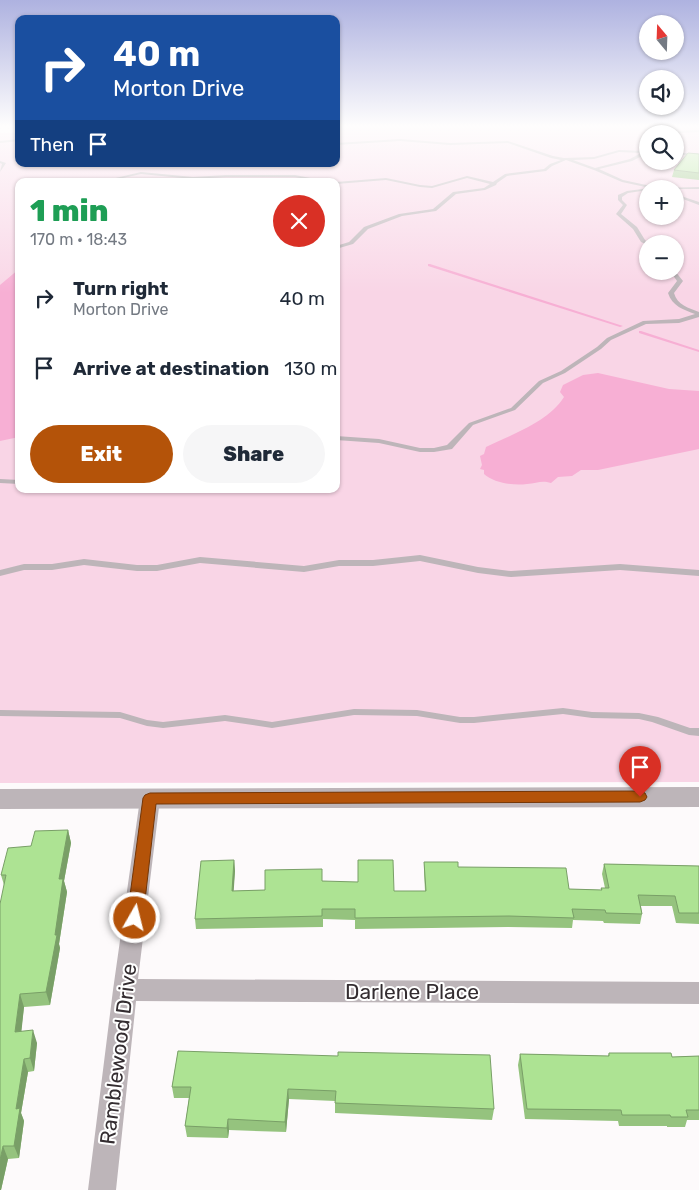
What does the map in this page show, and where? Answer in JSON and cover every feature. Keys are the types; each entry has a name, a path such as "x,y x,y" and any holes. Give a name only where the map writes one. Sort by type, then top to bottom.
{"street":[{"path":"0,799 699,797"},
{"name":"Ramblewood Drive","path":"102,1190 150,798"},
{"name":"Darlene Place","path":"125,990 699,993"}],"lane":[{"path":"400,182 431,187 452,182"},
{"path":"486,182 495,184"},
{"path":"340,247 351,243 366,228 401,215 431,212 455,193 478,191 498,182"},
{"path":"625,182 639,185"},
{"path":"684,188 699,188"},
{"path":"639,190 627,192 620,196 620,200 625,205 618,214 635,228 639,235"},
{"path":"684,198 699,204"},
{"path":"679,280 671,293 672,298 677,304 699,314"},
{"path":"340,438 379,441 420,450 449,447 471,424 513,409 541,382 561,373 599,348 609,339 645,322 678,321 699,314"},
{"path":"0,481 15,482"},
{"path":"0,573 24,566 52,567 84,562 137,568 158,568 200,560 304,569 339,563 373,563 420,558 498,573 620,568 699,573"},
{"path":"0,713 120,715 147,723 163,725 225,718 272,725 354,712 417,713 460,720 474,720 563,711 592,715 639,716 689,731 699,732"}],"shaded area":[{"path":"0,182 15,182 15,493 340,493 340,182 639,182 639,225 684,225 684,182 699,182 699,782 0,783"},
{"path":"15,272 15,438 0,441 0,285"},
{"path":"598,373 669,389 699,391 699,449 598,470 581,470 572,476 558,477 551,483 510,484 493,480 484,474 484,470 480,469 482,465 480,456 484,454 486,447 518,432 549,414 564,397 560,392 563,385 583,375"}],"building":[{"path":"68,830 59,879 63,879 55,935 57,935 46,992 20,994 15,1032 33,1030 30,1058 24,1059 16,1109 20,1108 14,1146 3,1146 0,1160 0,904 6,875 1,875 8,848 31,846 35,831"},
{"path":"234,860 232,891 265,890 265,870 322,869 322,881 358,882 358,860 393,860 394,891 426,891 424,862 458,862 458,867 566,868 569,889 602,890 601,888 609,888 604,864 699,866 699,913 679,913 675,896 638,895 642,914 606,913 605,910 572,909 574,918 509,916 355,918 355,909 322,909 322,916 195,919 201,861"},
{"path":"178,1051 338,1056 338,1052 490,1055 494,1109 335,1103 336,1091 288,1089 285,1122 228,1119 227,1128 185,1126 191,1087 172,1087"},
{"path":"609,1053 671,1053 672,1057 699,1056 699,1110 686,1110 688,1117 671,1117 670,1115 622,1115 621,1110 527,1109 520,1054 609,1056"}],"waterway":[{"path":"429,265 621,326"},
{"path":"640,332 699,351"}],"route":[{"path":"135,918 150,798 640,797"}]}
